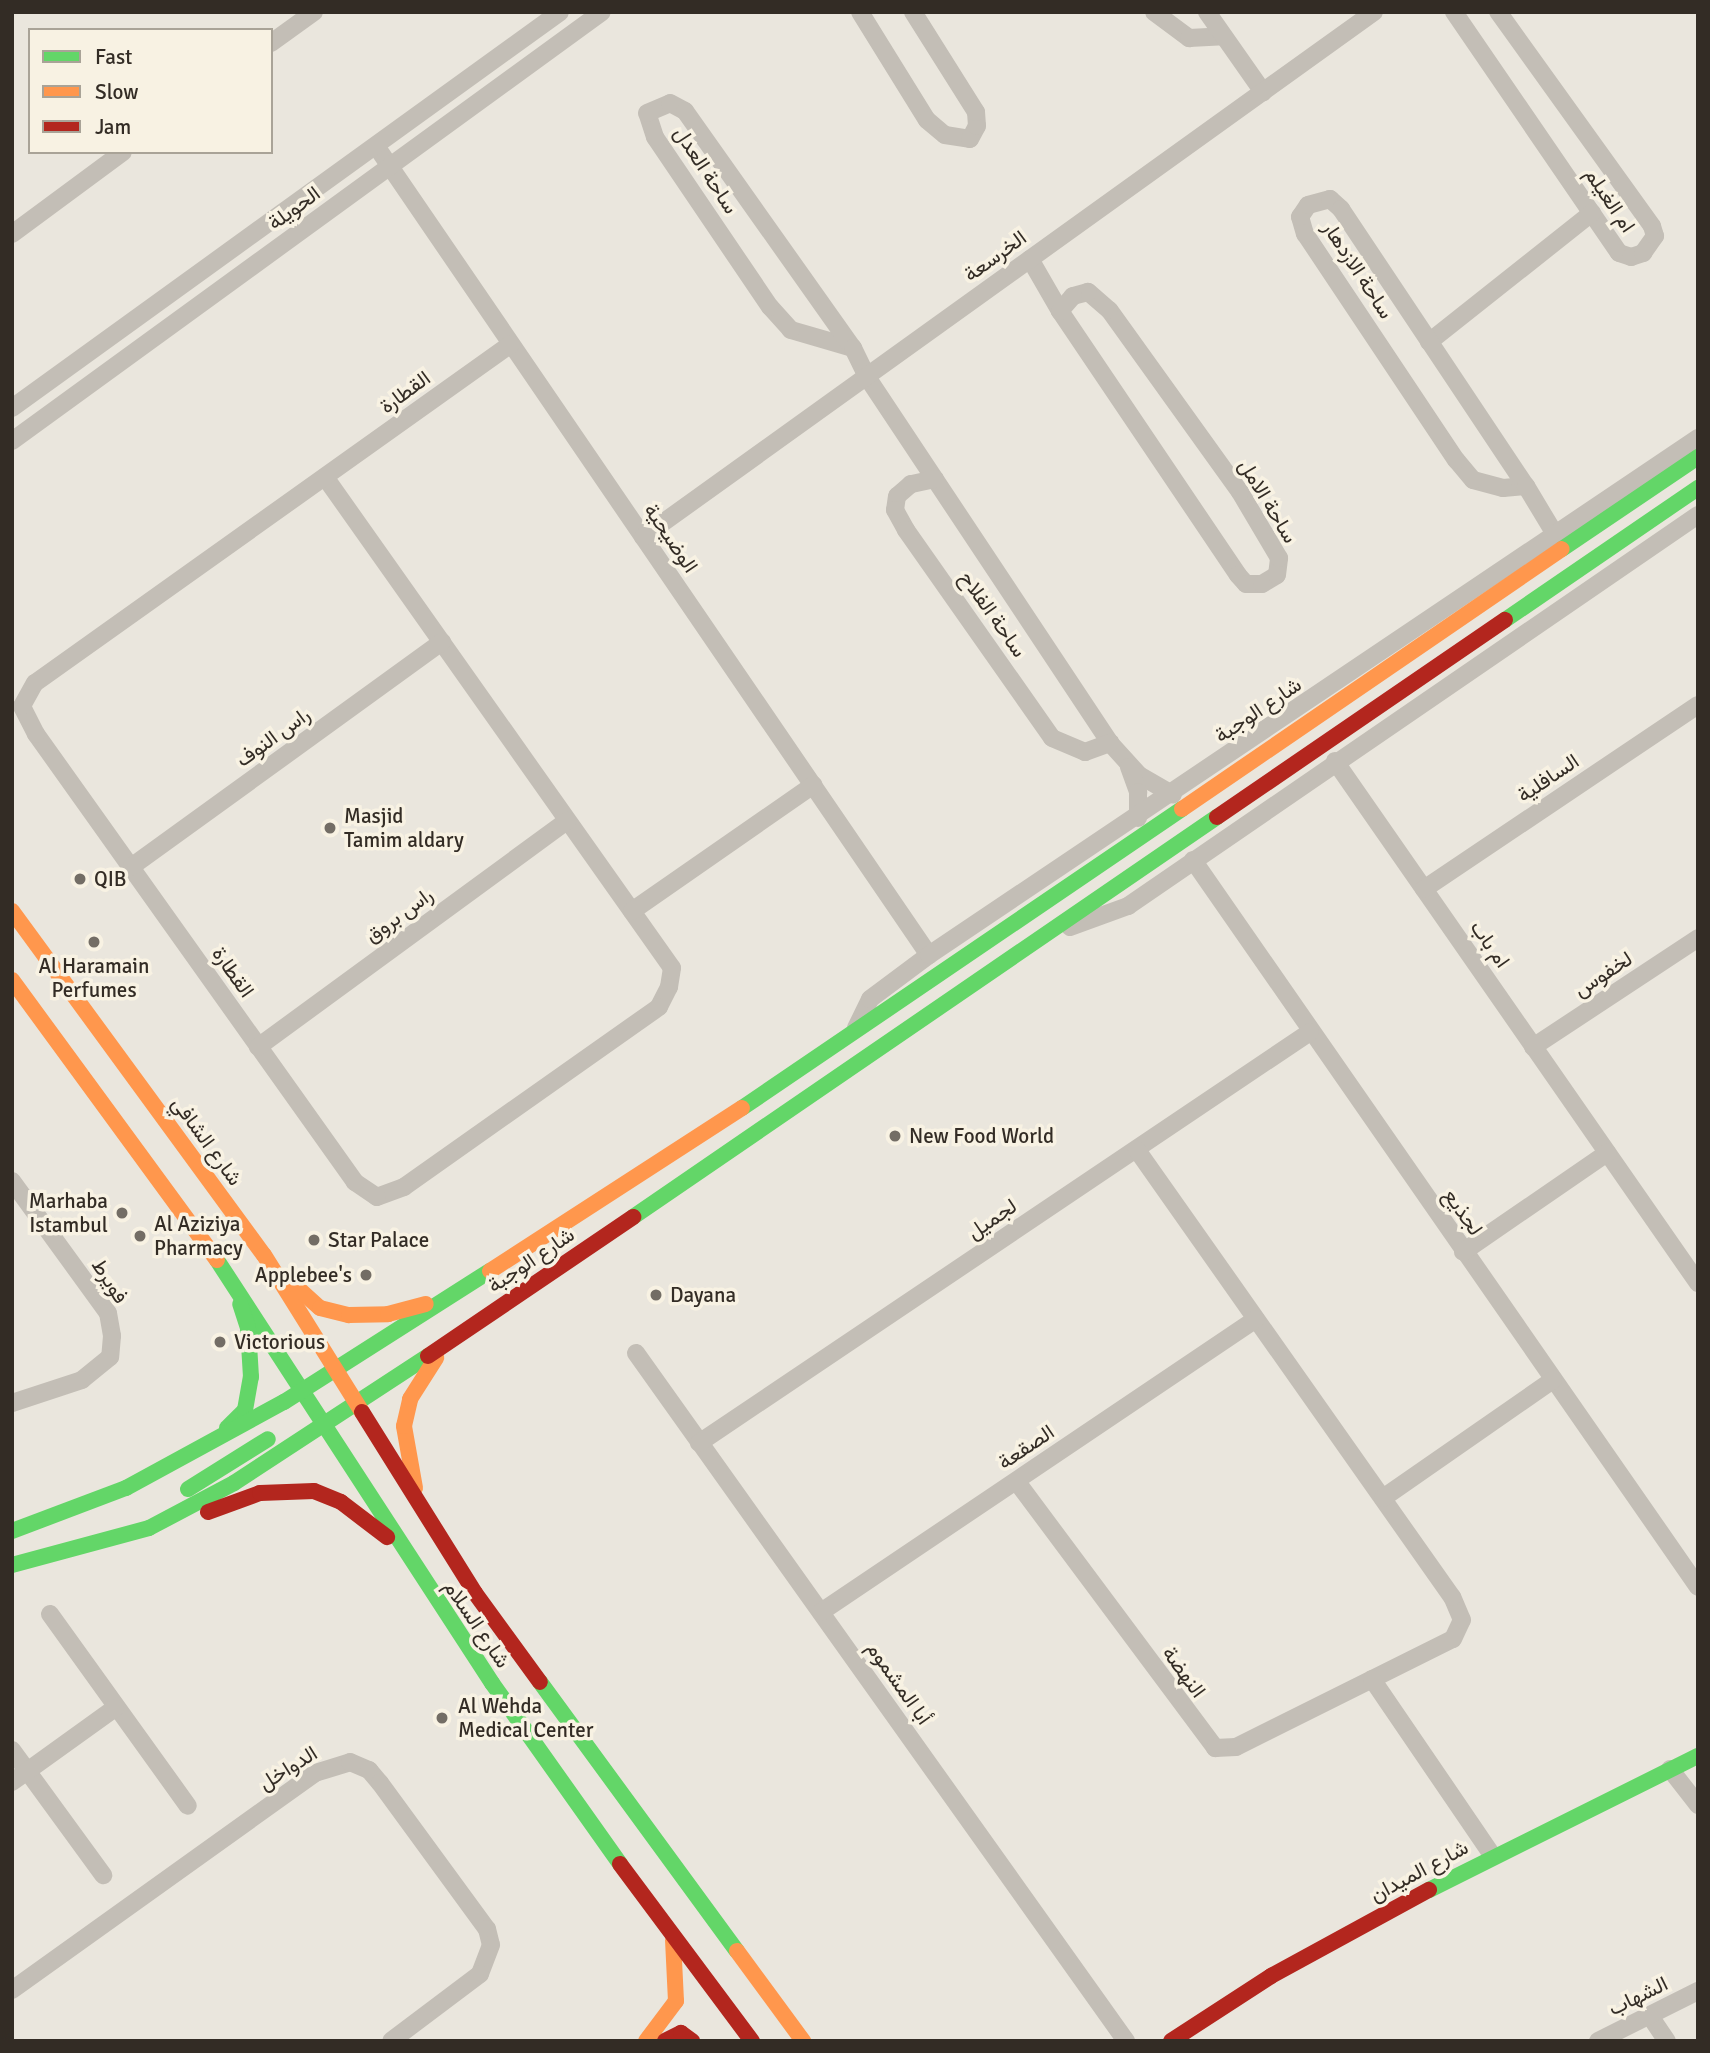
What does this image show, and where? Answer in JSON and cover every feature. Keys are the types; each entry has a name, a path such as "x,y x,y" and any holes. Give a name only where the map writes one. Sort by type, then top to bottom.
{"main road":[{"name":"شارع الوجبة","path":"12,1565 149,1528 234,1483 325,1396 452,1297 656,1160 749,1104 856,1028 1698,457"},
{"name":"شارع الوجبة","path":"354,1405 1047,936 1698,488"},
{"name":"شارع الشافي","path":"12,911 264,1255 325,1396"},
{"path":"12,980 233,1282 351,1430"},
{"path":"68,1550 156,1510 296,1421 325,1396 667,1170 749,1104"},
{"path":"144,1160 186,1203 232,1260 325,1396 354,1405"},
{"path":"264,1255 320,1308 349,1315 388,1314 452,1297"},
{"path":"217,1438 245,1410 251,1377 248,1328 233,1282"},
{"path":"421,1511 404,1426 422,1375 456,1338"},
{"name":"شارع الوجبة","path":"12,1531 126,1488 217,1438 325,1396"},
{"name":"شارع السلام","path":"325,1396 401,1549 673,1939 752,2041"},
{"name":"شارع السلام","path":"354,1405 475,1593 803,2041"},
{"path":"364,1448 433,1552 475,1593"},
{"path":"149,1528 260,1493 314,1491 341,1502 401,1549"},
{"name":"شارع الميدان","path":"1171,2041 1271,1976 1492,1855 1698,1756"},
{"path":"646,2041 676,2001 673,1939"},
{"path":"666,2041 681,2033 692,2041"}],"street":[{"name":"الحويلة","path":"12,408 559,12"},
{"path":"860,12 927,120 945,135 970,139 977,126 976,112 914,12"},
{"path":"1154,12 1189,38 1223,36"},
{"path":"1208,12 1263,92"},
{"name":"الخرسعة","path":"643,537 1374,12"},
{"name":"ام الغيلم","path":"1454,12 1625,257 1643,253 1655,236 1640,208 1498,12"},
{"path":"273,42 312,13"},
{"name":"الحويلة","path":"12,441 390,166 591,15"},
{"name":"ساحة العدل","path":"853,348 791,330 770,307 655,137 647,113 670,103 685,111 853,348 867,377"},
{"name":"الوضيحية","path":"376,146 929,956"},
{"path":"15,227 120,154"},
{"name":"ساحة الازدهار","path":"1526,486 1503,488 1473,480 1456,460 1305,234 1300,217 1308,205 1330,199 1341,209 1526,486 1556,537"},
{"path":"1429,342 1592,213"},
{"name":"ساحة الامل","path":"1030,259 1060,311 1238,575 1246,584 1262,584 1277,575 1279,558 1240,492 1109,310 1088,292 1073,296 1060,311"},
{"name":"القطارة","path":"325,477 672,968 669,987 659,1007 395,1191 377,1197 355,1182 36,734 22,706 35,683 511,344"},
{"path":"56,376 72,398"},
{"name":"ساحة الفلاح","path":"867,377 1110,743 1129,767 1138,792 1138,818"},
{"name":"شارع الوجبة","path":"856,1028 870,999 929,956 1173,795 1698,438"},
{"name":"ساحة الفلاح","path":"935,479 911,484 897,496 895,510 906,530 1052,738 1085,752 1110,743"},
{"name":"شارع الوجبة","path":"1047,936 1128,906 1335,761 1698,515"},
{"name":"راس النوف","path":"131,867 442,642"},
{"name":"السافلية","path":"1424,889 1698,705"},
{"name":"ام باب","path":"1335,761 1698,1283"},
{"name":"ساحة الفلاح","path":"1129,767 1173,795"},
{"path":"632,911 813,785"},
{"name":"راس بروق","path":"258,1047 567,821"},
{"name":"لجذيع","path":"1193,860 1698,1587"},
{"name":"لخفوس","path":"1533,1047 1698,938"},
{"name":"لجميل","path":"699,1443 1310,1032"},
{"name":"النهضة","path":"1017,1482 1215,1748 1237,1747 1453,1639 1462,1620 1452,1597 1137,1150"},
{"path":"1463,1252 1607,1153"},
{"name":"فويرط","path":"12,1181 108,1313 112,1336 110,1357 82,1380 12,1403"},
{"name":"الصقعة","path":"821,1612 1256,1319"},
{"name":"أبا المشموم","path":"636,1353 1126,2041"},
{"path":"1383,1498 1553,1380"},
{"path":"50,1614 188,1806"},
{"path":"1372,1679 1492,1855"},
{"path":"12,1782 115,1708"},
{"path":"12,1750 103,1875"},
{"name":"الدواخل","path":"12,1990 315,1773 350,1762 369,1770 380,1783 487,1929 491,1945 481,1974 391,2041"},
{"path":"1670,1769 1698,1805"},
{"name":"الشهاب","path":"1598,2041 1698,1991"},
{"path":"1650,2015 1667,2041"}],"traffic: fast":[{"path":"1562,549 1698,457"},
{"path":"1505,620 1698,488"},
{"path":"742,1108 1182,809"},
{"path":"633,1217 1217,817"},
{"path":"217,1260 492,1683 620,1864"},
{"path":"12,1531 126,1488 284,1402 490,1271"},
{"path":"227,1428 245,1410 251,1377 248,1328 240,1304"},
{"path":"12,1565 149,1528 234,1483 428,1356"},
{"path":"188,1489 268,1439"},
{"path":"540,1682 737,1951"},
{"path":"1429,1890 1698,1756"}],"traffic: slow":[{"path":"1182,809 1562,549"},
{"path":"12,911 264,1255 362,1412"},
{"path":"12,980 217,1260"},
{"path":"490,1271 742,1108"},
{"path":"291,1282 320,1308 349,1315 388,1314 426,1304"},
{"path":"415,1488 404,1426 410,1399 436,1358"},
{"path":"646,2041 676,2001 673,1940"},
{"path":"737,1951 803,2041"}],"traffic: jam":[{"path":"1217,817 1505,620"},
{"path":"428,1356 633,1217"},
{"path":"362,1412 475,1593 540,1682"},
{"path":"208,1512 260,1493 314,1491 341,1502 387,1537"},
{"path":"620,1864 752,2041"},
{"path":"1171,2041 1271,1976 1429,1890"},
{"path":"665,2041 681,2033 692,2041"}],"place":[{"name":"Masjid Tamim aldary","path":"330,828"},
{"name":"QIB","path":"80,879"},
{"name":"Al Haramain Perfumes","path":"94,942"},
{"name":"New Food World","path":"895,1136"},
{"name":"Marhaba Istambul","path":"122,1213"},
{"name":"Al Aziziya Pharmacy","path":"140,1236"},
{"name":"Star Palace","path":"314,1240"},
{"name":"Applebee's","path":"366,1275"},
{"name":"Dayana","path":"656,1295"},
{"name":"Victorious","path":"220,1342"},
{"name":"Al Wehda Medical Center","path":"442,1718"}]}
